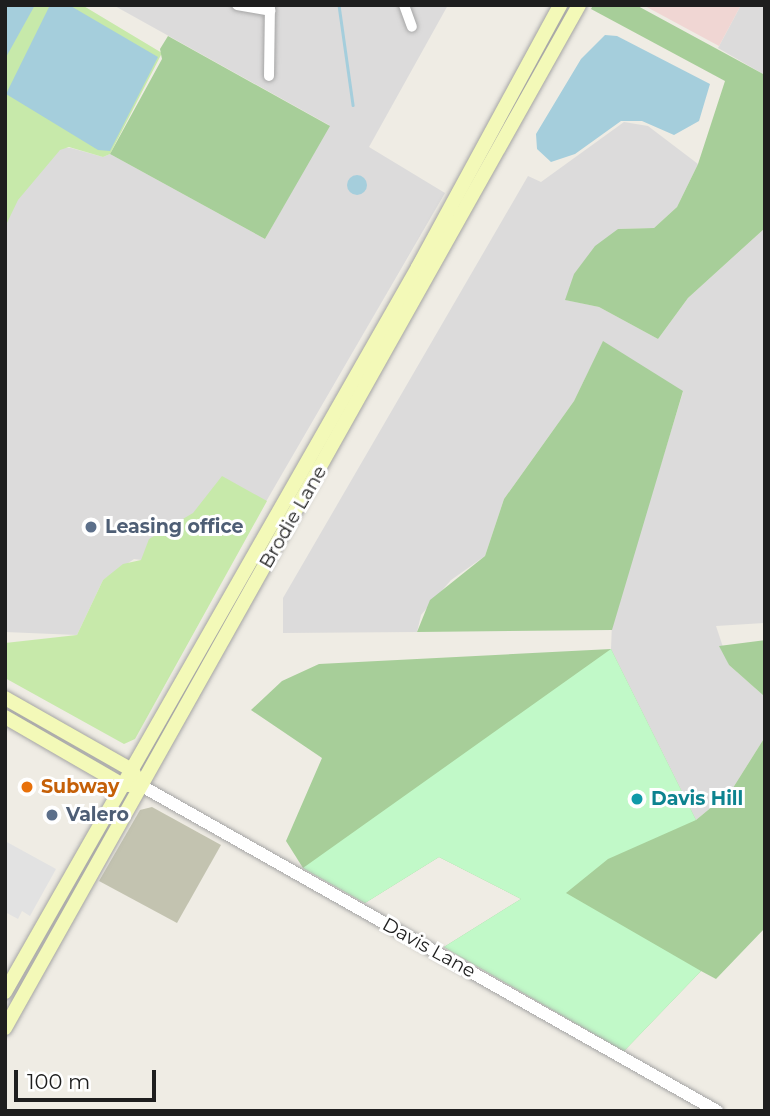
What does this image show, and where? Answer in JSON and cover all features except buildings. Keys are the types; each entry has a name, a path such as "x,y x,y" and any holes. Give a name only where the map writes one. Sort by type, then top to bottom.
{"main road":[{"name":"Brodie Lane","path":"5,992 290,492 559,5"},
{"name":"Brodie Lane","path":"5,1028 579,5"},
{"path":"290,492 303,500"},
{"name":"Davis Lane","path":"5,700 132,770 141,785"},
{"name":"Davis Lane","path":"5,717 123,785 141,785"}],"street":[{"path":"237,5 270,8 269,76"},
{"path":"404,5 412,27"},
{"name":"Davis Lane","path":"141,785 717,1111"}],"shaded area":[{"path":"113,5 448,5 369,147 445,193 213,593 164,563 134,559 103,580 77,635 5,632 5,147 71,148 103,157 110,154 265,239 329,125"},
{"path":"643,5 741,5 719,46"},
{"path":"741,5 765,5 765,75 718,48"},
{"path":"624,122 648,126 698,164 677,207 654,228 618,229 566,300 599,307 658,339 688,298 765,228 765,623 716,626 729,665 765,697 765,737 731,791 696,820 611,649 612,623 683,392 603,342 574,401 504,499 485,556 451,580 421,615 417,632 283,633 283,598 528,176 541,182"},
{"path":"152,807 221,845 177,923 99,881 140,810"},
{"path":"5,841 56,869 30,916 22,911 18,919 5,912"}],"green space":[{"path":"5,5 82,5 162,53 110,154 103,157 69,147 60,150 18,200 6,225 5,257"},
{"path":"593,5 636,5 765,75 765,228 688,298 658,339 599,307 565,300 574,274 595,246 618,229 654,228 677,207 698,164 725,81 591,9"},
{"path":"168,36 330,126 265,239 110,154 162,59 160,49"},
{"path":"603,341 683,391 612,630 417,632 430,600 485,556 504,499 574,401"},
{"path":"222,476 267,501 135,739 124,744 5,678 5,643 77,635 103,580 123,564 141,560 149,539 193,513"},
{"path":"765,640 765,697 729,665 719,646"},
{"path":"611,649 696,820 731,791 765,737 765,928 716,979 701,971 624,1051 444,947 521,899 439,857 365,903 303,868 286,841 322,758 251,710 282,681 319,664"},
{"path":"611,649 696,820 608,859 566,893 701,971 624,1051 444,947 521,899 439,857 365,903 303,868"}],"water":[{"path":"5,5 35,5 5,59"},
{"path":"50,5 69,5 158,57 110,151 98,150 6,94"},
{"path":"605,35 617,36 710,84 699,121 674,135 642,121 621,121 575,154 551,162 537,149 536,134 581,59"},
{"path":"357,175 364,178 367,185 364,192 357,195 350,192 347,185 350,178"}],"waterway":[{"path":"339,5 353,105"}],"place":[{"name":"Leasing office","path":"91,527"},
{"name":"Subway","path":"27,787"},
{"name":"Davis Hill","path":"637,799"},
{"name":"Valero","path":"52,815"}]}
